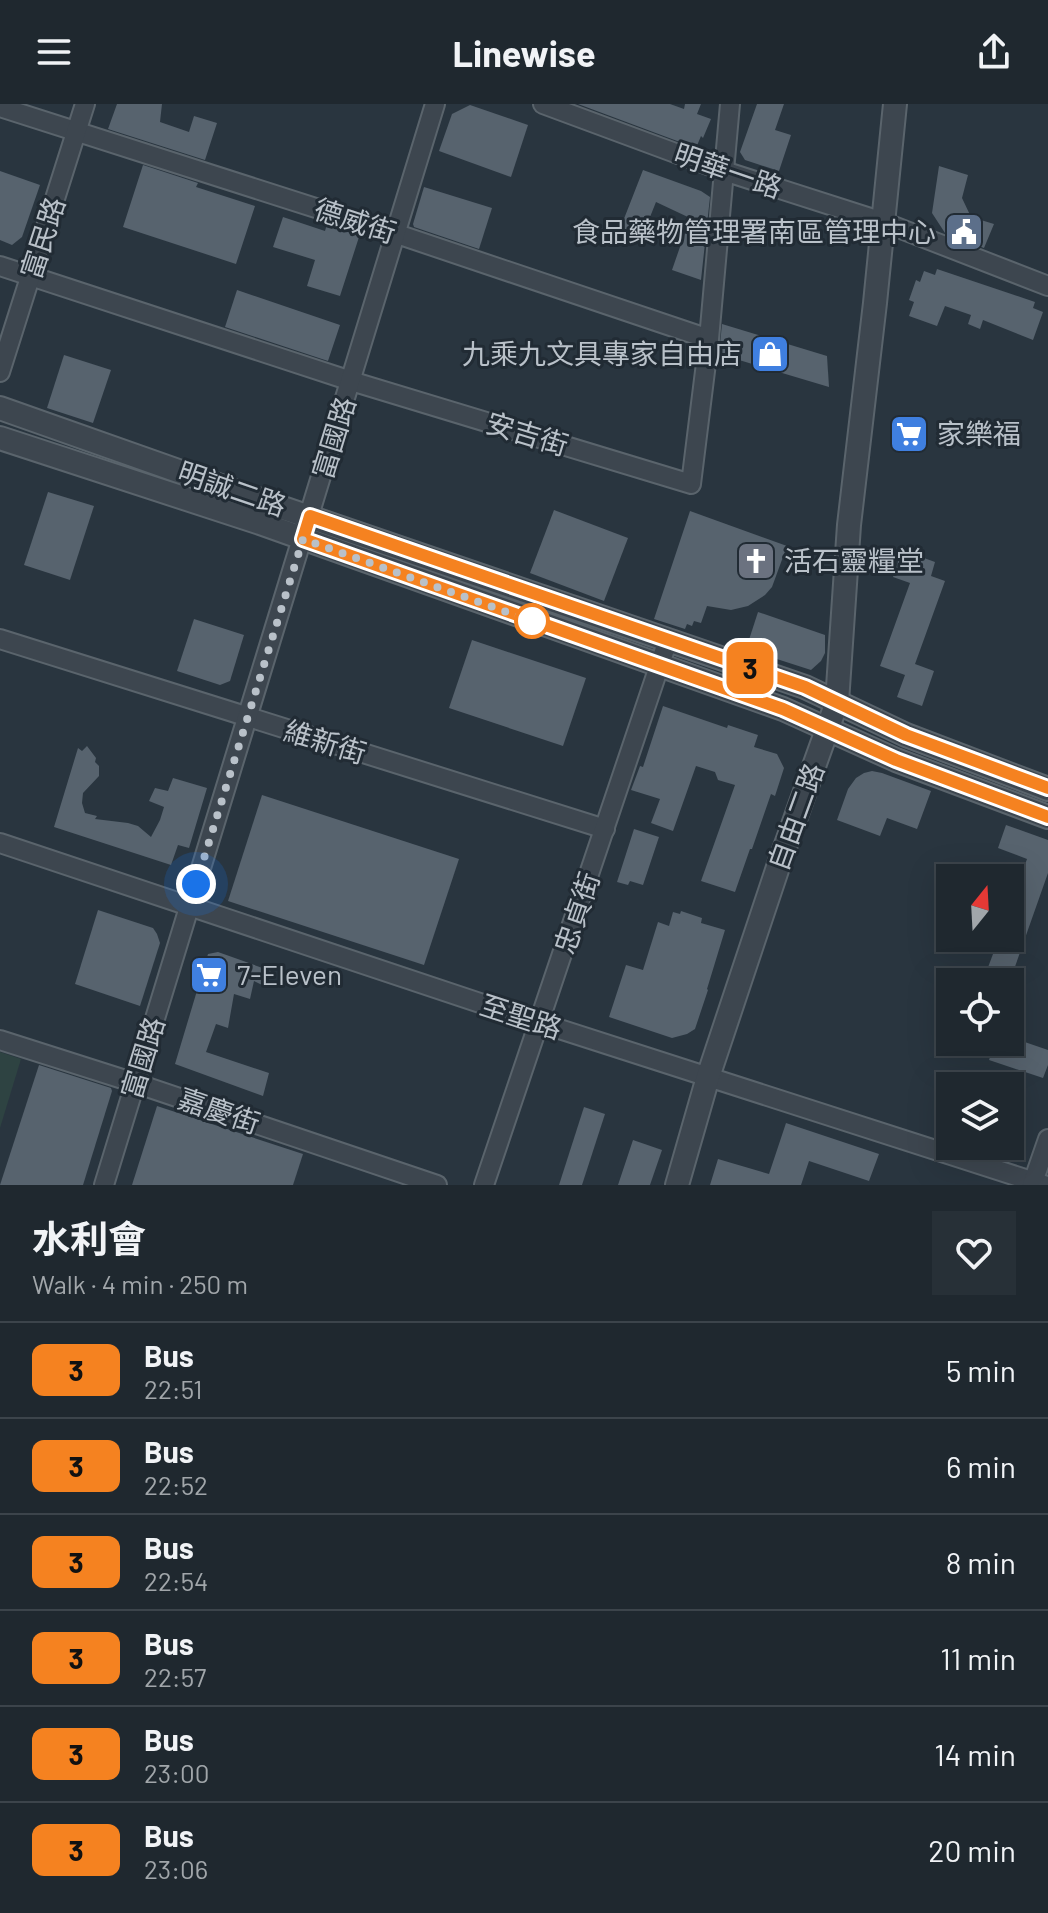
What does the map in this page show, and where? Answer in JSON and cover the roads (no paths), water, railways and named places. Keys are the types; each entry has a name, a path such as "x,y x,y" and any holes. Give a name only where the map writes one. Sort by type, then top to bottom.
{"street":[{"name":"富民路","path":"0,372 85,104"},
{"name":"富國路","path":"104,1185 435,104"},
{"name":"明華一路","path":"543,104 724,171 883,222 1048,286"},
{"name":"安吉街","path":"0,266 351,381 691,484 709,339 730,104"},
{"name":"自由二路","path":"677,1185 708,1077 837,702 849,525 895,104"},
{"name":"德威街","path":"0,107 397,234 709,339"},
{"name":"明誠二路","path":"0,408 805,687 906,735 1048,789"},
{"name":"明誠二路","path":"0,438 303,539 783,709 896,760 1048,817"},
{"name":"維新街","path":"0,639 605,829"},
{"name":"忠貞街","path":"484,1185 668,640"},
{"name":"至聖路","path":"0,843 539,1023 1037,1184"},
{"name":"嘉慶街","path":"0,1040 437,1185"},
{"path":"1037,1184 1048,1139"}],"place":[{"name":"食品藥物管理署南區管理中心","path":"964,232"},
{"name":"九乘九文具專家自由店","path":"770,354"},
{"name":"家樂福","path":"909,434"},
{"name":"活石靈糧堂","path":"756,561"},
{"name":"7-Eleven","path":"209,975"}]}
